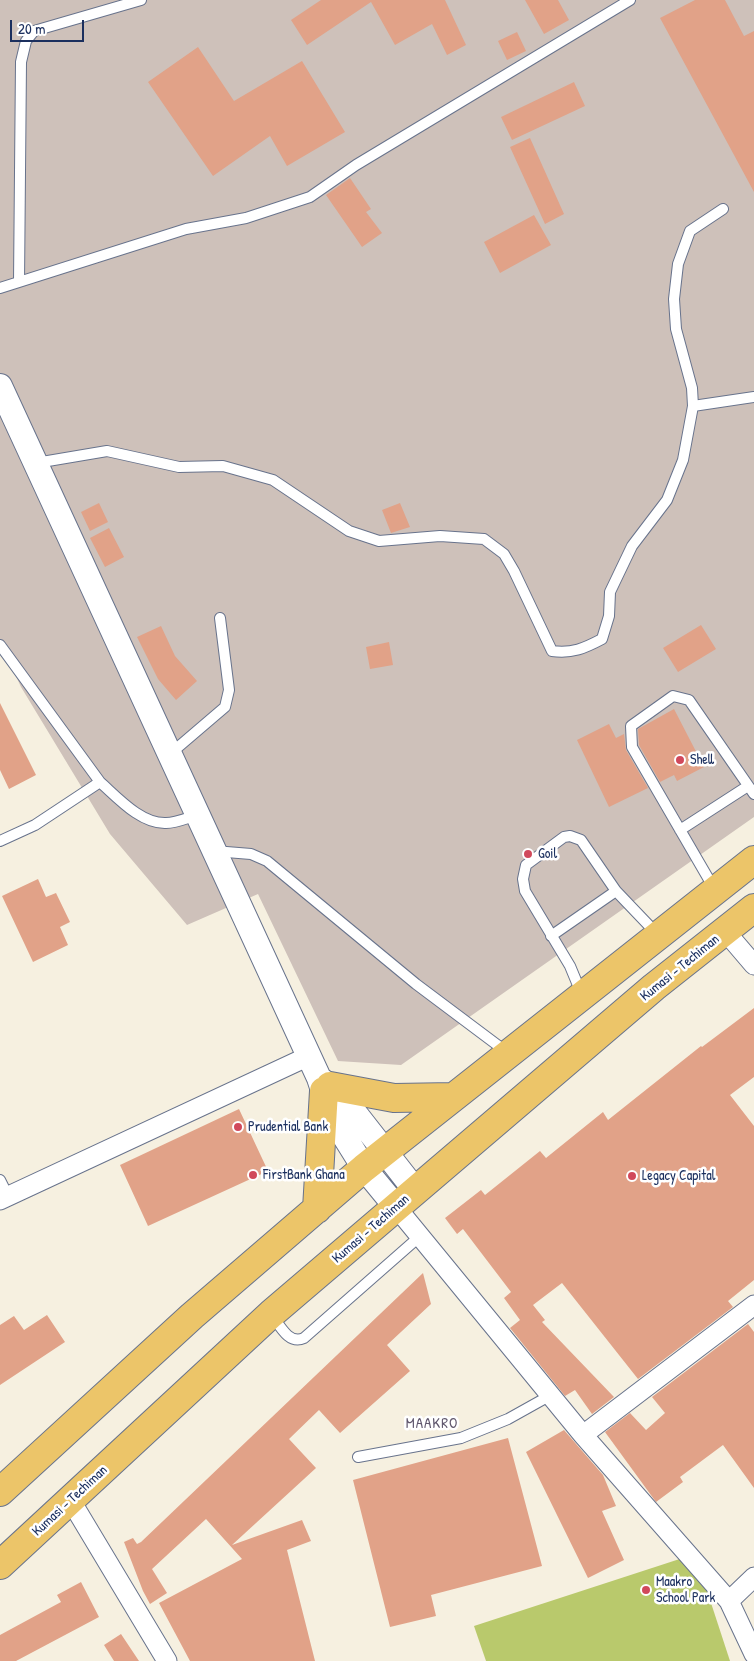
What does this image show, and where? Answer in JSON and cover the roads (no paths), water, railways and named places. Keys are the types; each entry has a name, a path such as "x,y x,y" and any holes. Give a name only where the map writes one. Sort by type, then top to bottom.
{"highway":[{"path":"0,1492 192,1316 374,1160 754,860"},
{"name":"Kumasi - Techiman","path":"0,1566 271,1314 654,987 754,908"},
{"path":"317,1209 324,1085 394,1098 453,1097"}],"street":[{"path":"0,386 197,815 324,1085 347,1103 374,1160 406,1199 419,1237 583,1435 729,1601 754,1654"},
{"path":"726,931 754,965"},
{"path":"3,1192 309,1056"},
{"path":"583,1435 754,1304"},
{"path":"71,1501 167,1661"},
{"path":"729,1601 754,1577"}],"lane":[{"path":"19,282 20,62 26,41 34,31 142,0"},
{"path":"0,288 186,229 246,218 310,197 364,160 630,0"},
{"path":"36,463 106,451 179,467 222,466 273,480 349,531 379,541 440,536 484,539 504,554 552,651 566,653 585,648 602,639 609,616 610,592 632,546 667,500 683,460 693,406 692,388 676,329 674,299 678,264 690,231 724,209"},
{"path":"693,406 754,397"},
{"path":"169,754 225,706 229,690 220,618"},
{"path":"0,645 100,782 139,815 154,822 167,823 197,815"},
{"path":"680,830 751,790 689,700 673,696 631,726 632,747 715,891"},
{"path":"0,841 35,825 100,782"},
{"path":"582,996 570,966 525,891 524,872 526,866 564,837 570,836 582,840 616,891 659,935"},
{"path":"214,850 250,854 267,861 416,984 509,1054"},
{"path":"552,936 616,891"},
{"path":"271,1314 292,1340 298,1341 304,1338 419,1237"},
{"path":"358,1458 461,1438 508,1419 551,1396"}],"place":[{"name":"Shell","path":"680,760"},
{"name":"Goil","path":"528,854"},
{"name":"Prudential Bank","path":"238,1127"},
{"name":"FirstBank Ghana","path":"253,1175"},
{"name":"Legacy Capital","path":"632,1176"},
{"name":"Maakro School Park","path":"646,1590"}],"district":[{"name":"MAAKRO","path":"432,1424"}]}
